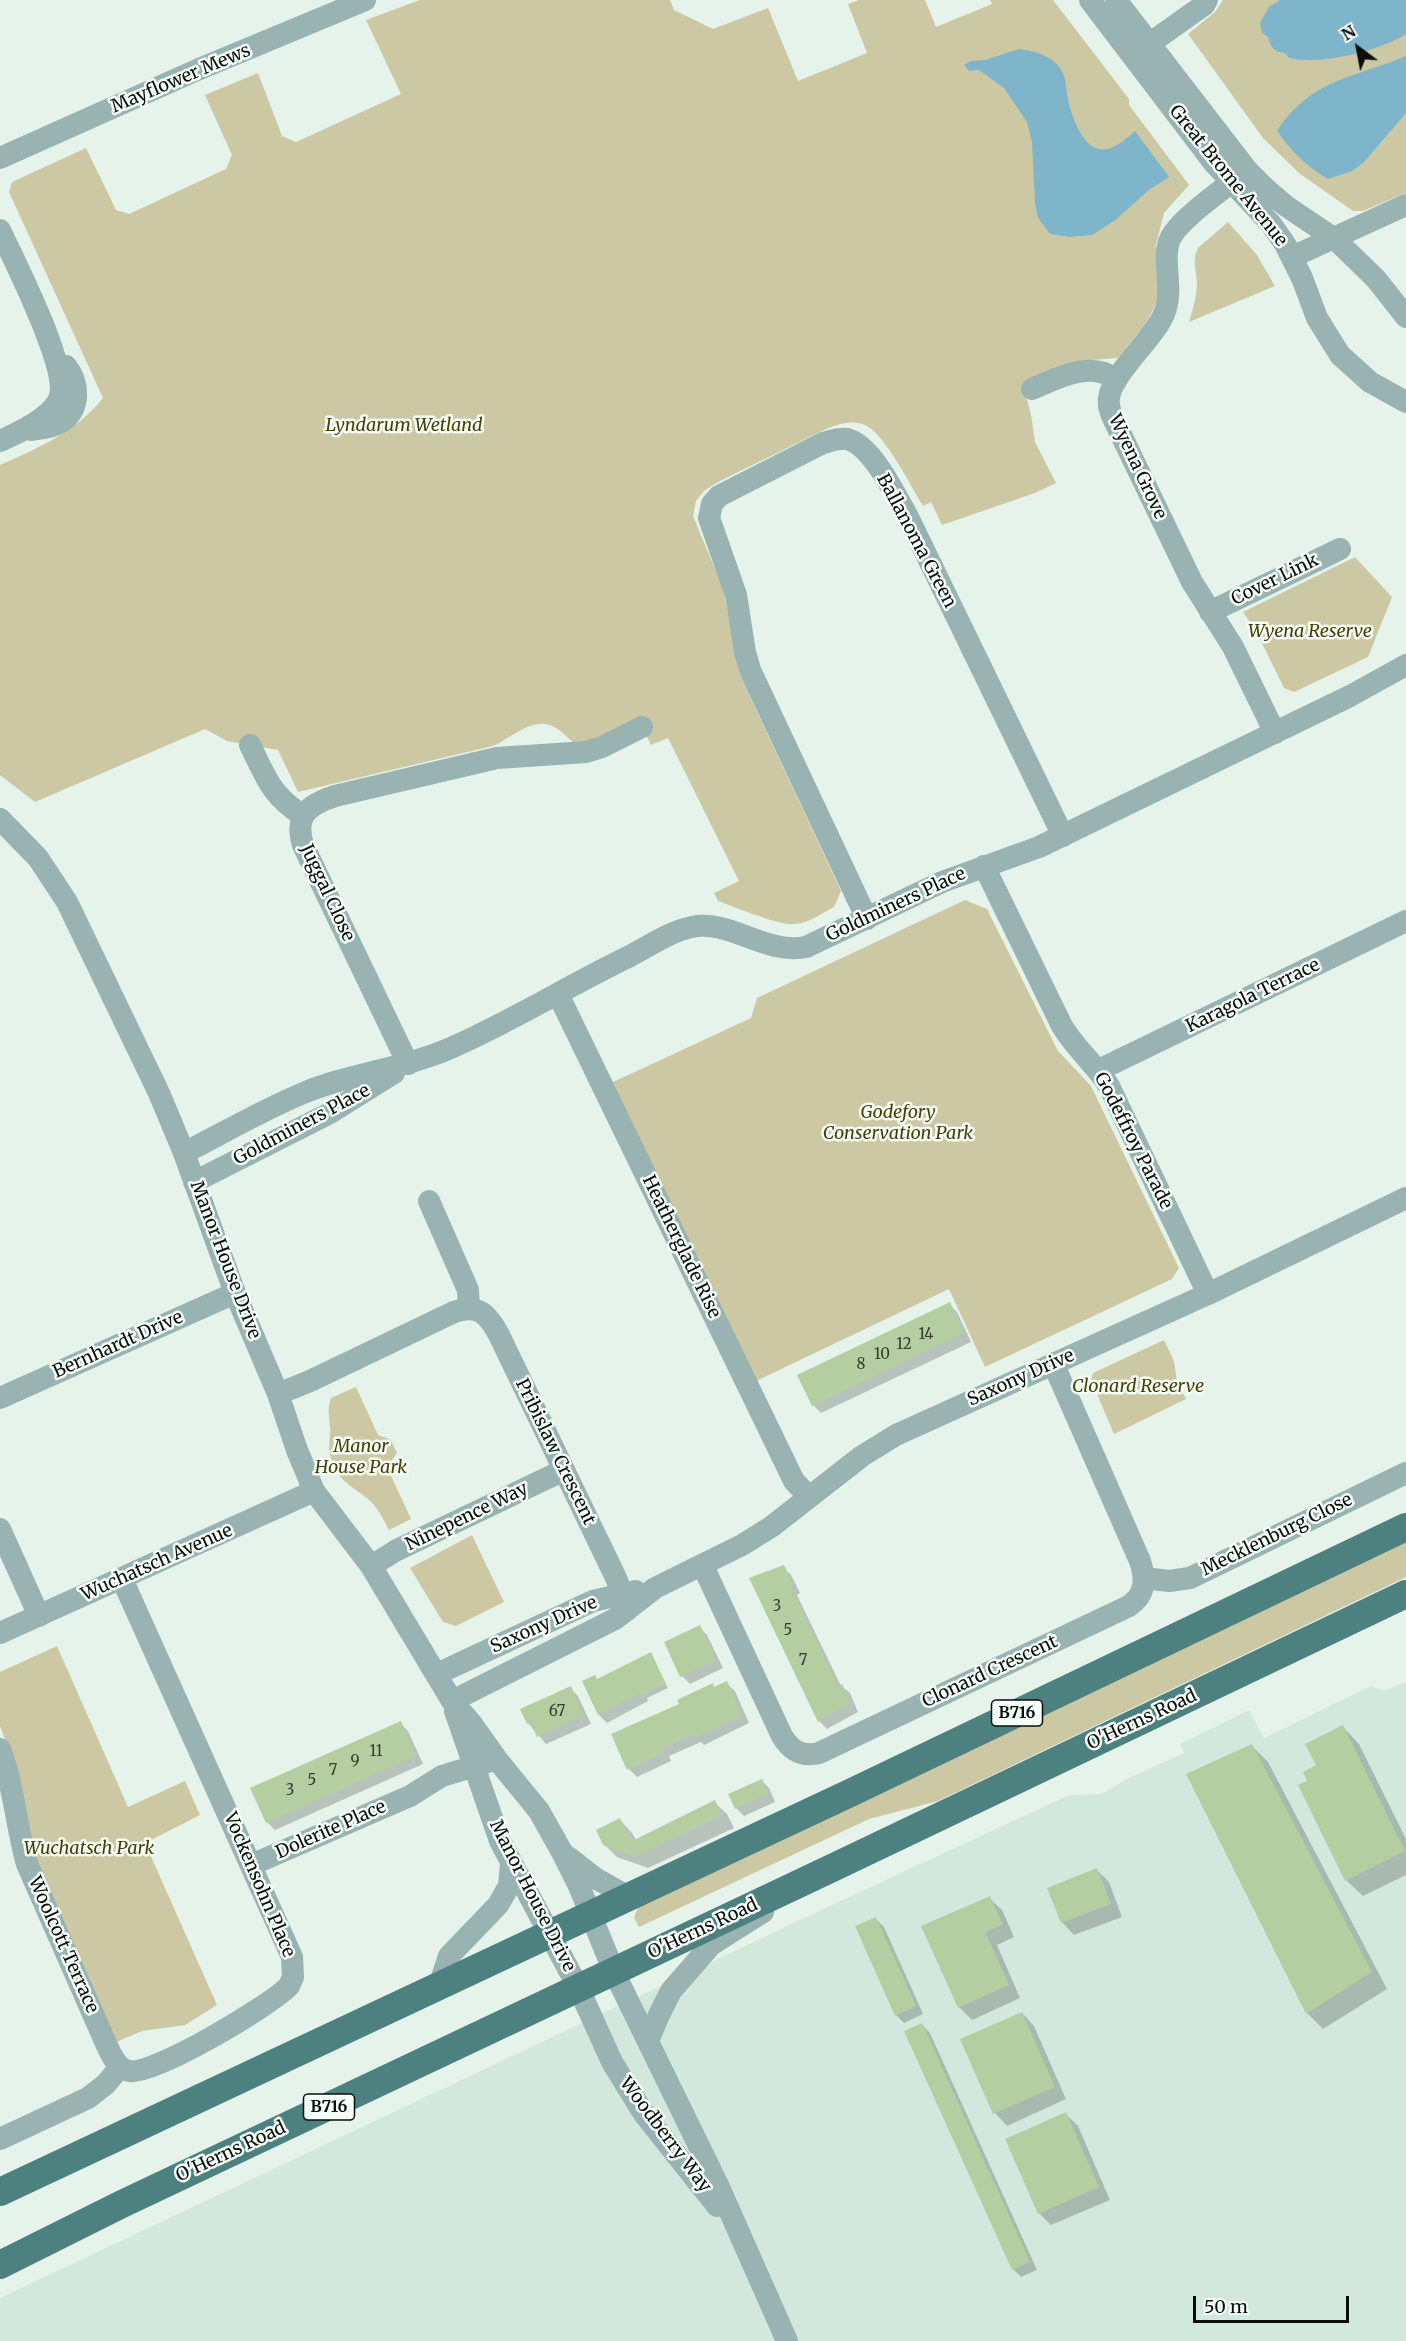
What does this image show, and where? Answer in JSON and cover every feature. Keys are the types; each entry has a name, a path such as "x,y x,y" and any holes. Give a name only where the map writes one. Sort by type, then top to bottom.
{"main road":[{"name":"B716","path":"0,2192 859,1788 1406,1527"},
{"name":"O'Herns Road","path":"0,2265 122,2204 579,1989 1406,1594"}],"street":[{"name":"Mayflower Mews","path":"0,158 197,70 248,51 364,0"},
{"name":"Great Brome Avenue","path":"1090,0 1141,50 1239,177 1292,257 1317,318 1340,355 1370,382 1406,402"},
{"name":"Great Brome Avenue","path":"1116,0 1141,50"},
{"path":"1141,50 1204,5 1207,0"},
{"name":"Great Brome Avenue","path":"1239,177 1267,190 1286,206 1335,239 1376,279 1406,317"},
{"name":"Wyena Grove","path":"1239,177 1184,222 1170,240 1167,251 1169,296 1165,313 1116,381 1108,401 1112,417 1192,582 1233,647 1275,733"},
{"path":"1292,257 1335,239 1406,204"},
{"path":"0,230 54,351 70,370 76,383 73,410 62,422 22,431 0,441"},
{"path":"1032,389 1055,378 1083,371 1104,373 1116,381"},
{"name":"Ballanoma Green","path":"867,919 750,670 736,595 709,518 712,504 718,496 823,444 840,439 856,444 868,454 888,482 908,517 1063,836"},
{"name":"Cover Link","path":"1210,612 1340,549"},
{"name":"Goldminers Place","path":"1380,680 1406,647"},
{"name":"Goldminers Place","path":"184,1153 302,1093 342,1079 408,1064 451,1048 690,927 716,927 781,948 806,947 942,882 1027,852 1063,836 1275,733 1406,665"},
{"path":"250,745 272,790 288,806 303,816 315,804 335,796 497,758 586,752 602,747 642,727"},
{"name":"Juggal Close","path":"303,816 300,824 303,845 408,1064"},
{"name":"Manor House Drive","path":"0,819 38,858 67,902 159,1093 314,1491 371,1566 452,1701 539,1811 562,1852 614,1972"},
{"name":"Godeffroy Parade","path":"984,866 1062,1026 1071,1041 1099,1070 1109,1086 1208,1294"},
{"name":"Karagola Terrace","path":"1099,1070 1406,921"},
{"name":"Heatherglade Rise","path":"558,994 794,1481 809,1497"},
{"name":"Goldminers Place","path":"194,1182 330,1113 408,1064"},
{"name":"Saxony Drive","path":"437,1674 593,1601 624,1602 703,1566 771,1527 862,1456 896,1435 1208,1294 1406,1198"},
{"path":"278,1394 310,1382 454,1312 469,1308 468,1290 429,1201"},
{"name":"Bernhardt Drive","path":"0,1398 235,1293"},
{"name":"Pribislaw Crescent","path":"469,1308 483,1314 494,1326 564,1470 624,1602"},
{"path":"1053,1363 1140,1561 1144,1578"},
{"name":"Ninepence Way","path":"371,1566 398,1550 564,1470"},
{"name":"Mecklenburg Close","path":"1144,1578 1169,1581 1190,1578 1406,1473"},
{"name":"Wuchatsch Avenue","path":"0,1633 314,1491"},
{"path":"0,1529 39,1616"},
{"name":"Clonard Crescent","path":"703,1566 782,1736 792,1749 806,1755 819,1753 1120,1611 1141,1595 1144,1578"},
{"name":"Vockensohn Place","path":"120,2067 127,2071 143,2070 172,2059 224,2029 290,1986 293,1977 292,1957 122,1579"},
{"name":"Saxony Drive","path":"452,1701 615,1619 624,1602"},
{"name":"Manor House Drive","path":"452,1701 500,1841 579,1989"},
{"name":"Woolcott Terrace","path":"0,1749 10,1779 27,1864 108,2048 120,2067"},
{"path":"477,1772 491,1773 499,1762"},
{"name":"Dolerite Place","path":"252,1865 410,1796 477,1772"},
{"path":"562,1852 595,1878 627,1896"},
{"path":"439,1986 449,1956 498,1905 509,1886 511,1864"},
{"path":"648,2041 671,1991 711,1945 830,1869"},
{"name":"Woodberry Way","path":"614,1972 718,2185 787,2341"},
{"name":"Woodberry Way","path":"579,1989 612,2062 644,2114 705,2189 743,2244"},
{"path":"0,2139 88,2098 106,2085 120,2067"}],"shaded area":[{"path":"1406,1682 1406,2341 0,2341 0,2298 834,1904 1069,1795 1101,1794 1127,1779 1184,1753 1180,1744 1249,1710 1264,1738 1371,1686 1384,1691"}],"green space":[{"name":"Lyndarum Wetland","path":"420,0 670,0 674,10 713,29 768,8 798,81 867,53 848,4 859,0 925,0 936,27 992,4 990,0 1053,0 1129,99 1129,105 1189,185 1164,213 1156,245 1159,293 1154,308 1146,323 1118,358 1092,360 1023,384 1035,442 1056,483 1035,493 942,525 931,502 923,506 898,463 875,432 862,424 851,423 826,429 718,482 704,491 696,501 693,516 723,588 739,673 841,891 834,907 810,920 788,924 757,916 718,901 714,893 739,881 668,738 651,745 639,720 578,745 551,725 534,725 493,746 298,792 278,750 227,741 205,729 35,802 0,775 0,465 69,430 103,398 9,192 12,182 86,148 116,210 129,214 226,169 232,155 205,95 258,73 282,136 296,142 401,94 366,20"},
{"path":"1223,0 1406,0 1406,193 1363,211 1353,211 1299,173 1263,138 1188,34 1215,12"},
{"path":"1228,222 1257,255 1275,286 1189,322 1197,282 1196,252"},
{"name":"Wyena Reserve","path":"1355,557 1392,597 1368,657 1294,692 1284,688 1256,631 1243,612"},
{"name":"Godefory Conservation Park","path":"965,900 987,909 1058,1051 1091,1086 1179,1268 1172,1279 985,1367 949,1289 756,1381 611,1083 751,1018 757,998"},
{"name":"Clonard Reserve","path":"1164,1340 1174,1361 1177,1382 1186,1399 1114,1434 1091,1380 1093,1373"},
{"name":"Manor House Park","path":"356,1387 378,1435 391,1440 397,1453 387,1467 411,1519 389,1530 372,1502 340,1476 330,1454 329,1409 331,1398"},
{"path":"1406,1532 1406,1577 938,1801 869,1819 639,1927 634,1918 641,1899"},
{"path":"472,1535 504,1602 456,1626 443,1622 410,1568"},
{"name":"Wuchatsch Park","path":"57,1646 128,1807 185,1781 200,1815 145,1843 217,2005 185,2025 142,2031 116,2042 37,1869 9,1750 0,1726 0,1672"}],"water":[{"path":"1280,0 1406,0 1406,34 1380,46 1349,55 1317,60 1289,58 1285,53 1273,49 1268,37 1262,33 1260,23 1269,7"},
{"path":"1019,49 1046,56 1061,69 1074,121 1084,139 1091,145 1098,149 1111,148 1135,131 1169,177 1149,190 1114,221 1092,235 1070,237 1050,234 1038,218 1035,203 1032,142 1027,122 1004,88 979,70 969,71 964,65 971,61 985,60"},
{"path":"1406,56 1406,113 1365,161 1352,171 1328,179 1300,158 1277,131 1304,100 1319,90 1334,82"}],"building":[{"path":"950,1302 964,1333 812,1406 797,1375"},
{"path":"784,1565 793,1585 790,1587 838,1686 842,1684 851,1703 818,1722 749,1578"},
{"path":"700,1625 716,1660 680,1677 664,1642"},
{"path":"651,1652 666,1684 642,1695 641,1693 598,1715 582,1681 595,1675 597,1679"},
{"path":"727,1681 742,1715 695,1738 693,1734 662,1748 664,1752 627,1770 611,1734 679,1704 677,1700 713,1683 714,1687"},
{"path":"571,1686 584,1715 537,1737 530,1722 527,1724 520,1709"},
{"path":"401,1721 416,1756 266,1823 250,1788"},
{"path":"1343,1725 1405,1851 1345,1881 1298,1785 1307,1781 1303,1772 1316,1765 1305,1744"},
{"path":"1252,1744 1372,1972 1306,2014 1186,1774"},
{"path":"762,1779 768,1794 735,1809 728,1794"},
{"path":"715,1800 722,1815 635,1857 603,1845 596,1830 620,1818 632,1841"},
{"path":"1097,1868 1111,1904 1061,1923 1047,1888"},
{"path":"990,1896 1003,1925 985,1932 1009,1985 958,2008 921,1926"},
{"path":"876,1917 916,2006 895,2016 855,1926"},
{"path":"1022,2012 1055,2087 993,2114 960,2039"},
{"path":"922,2023 1030,2262 1012,2270 904,2031"},
{"path":"1066,2112 1099,2187 1038,2214 1005,2139"}]}
